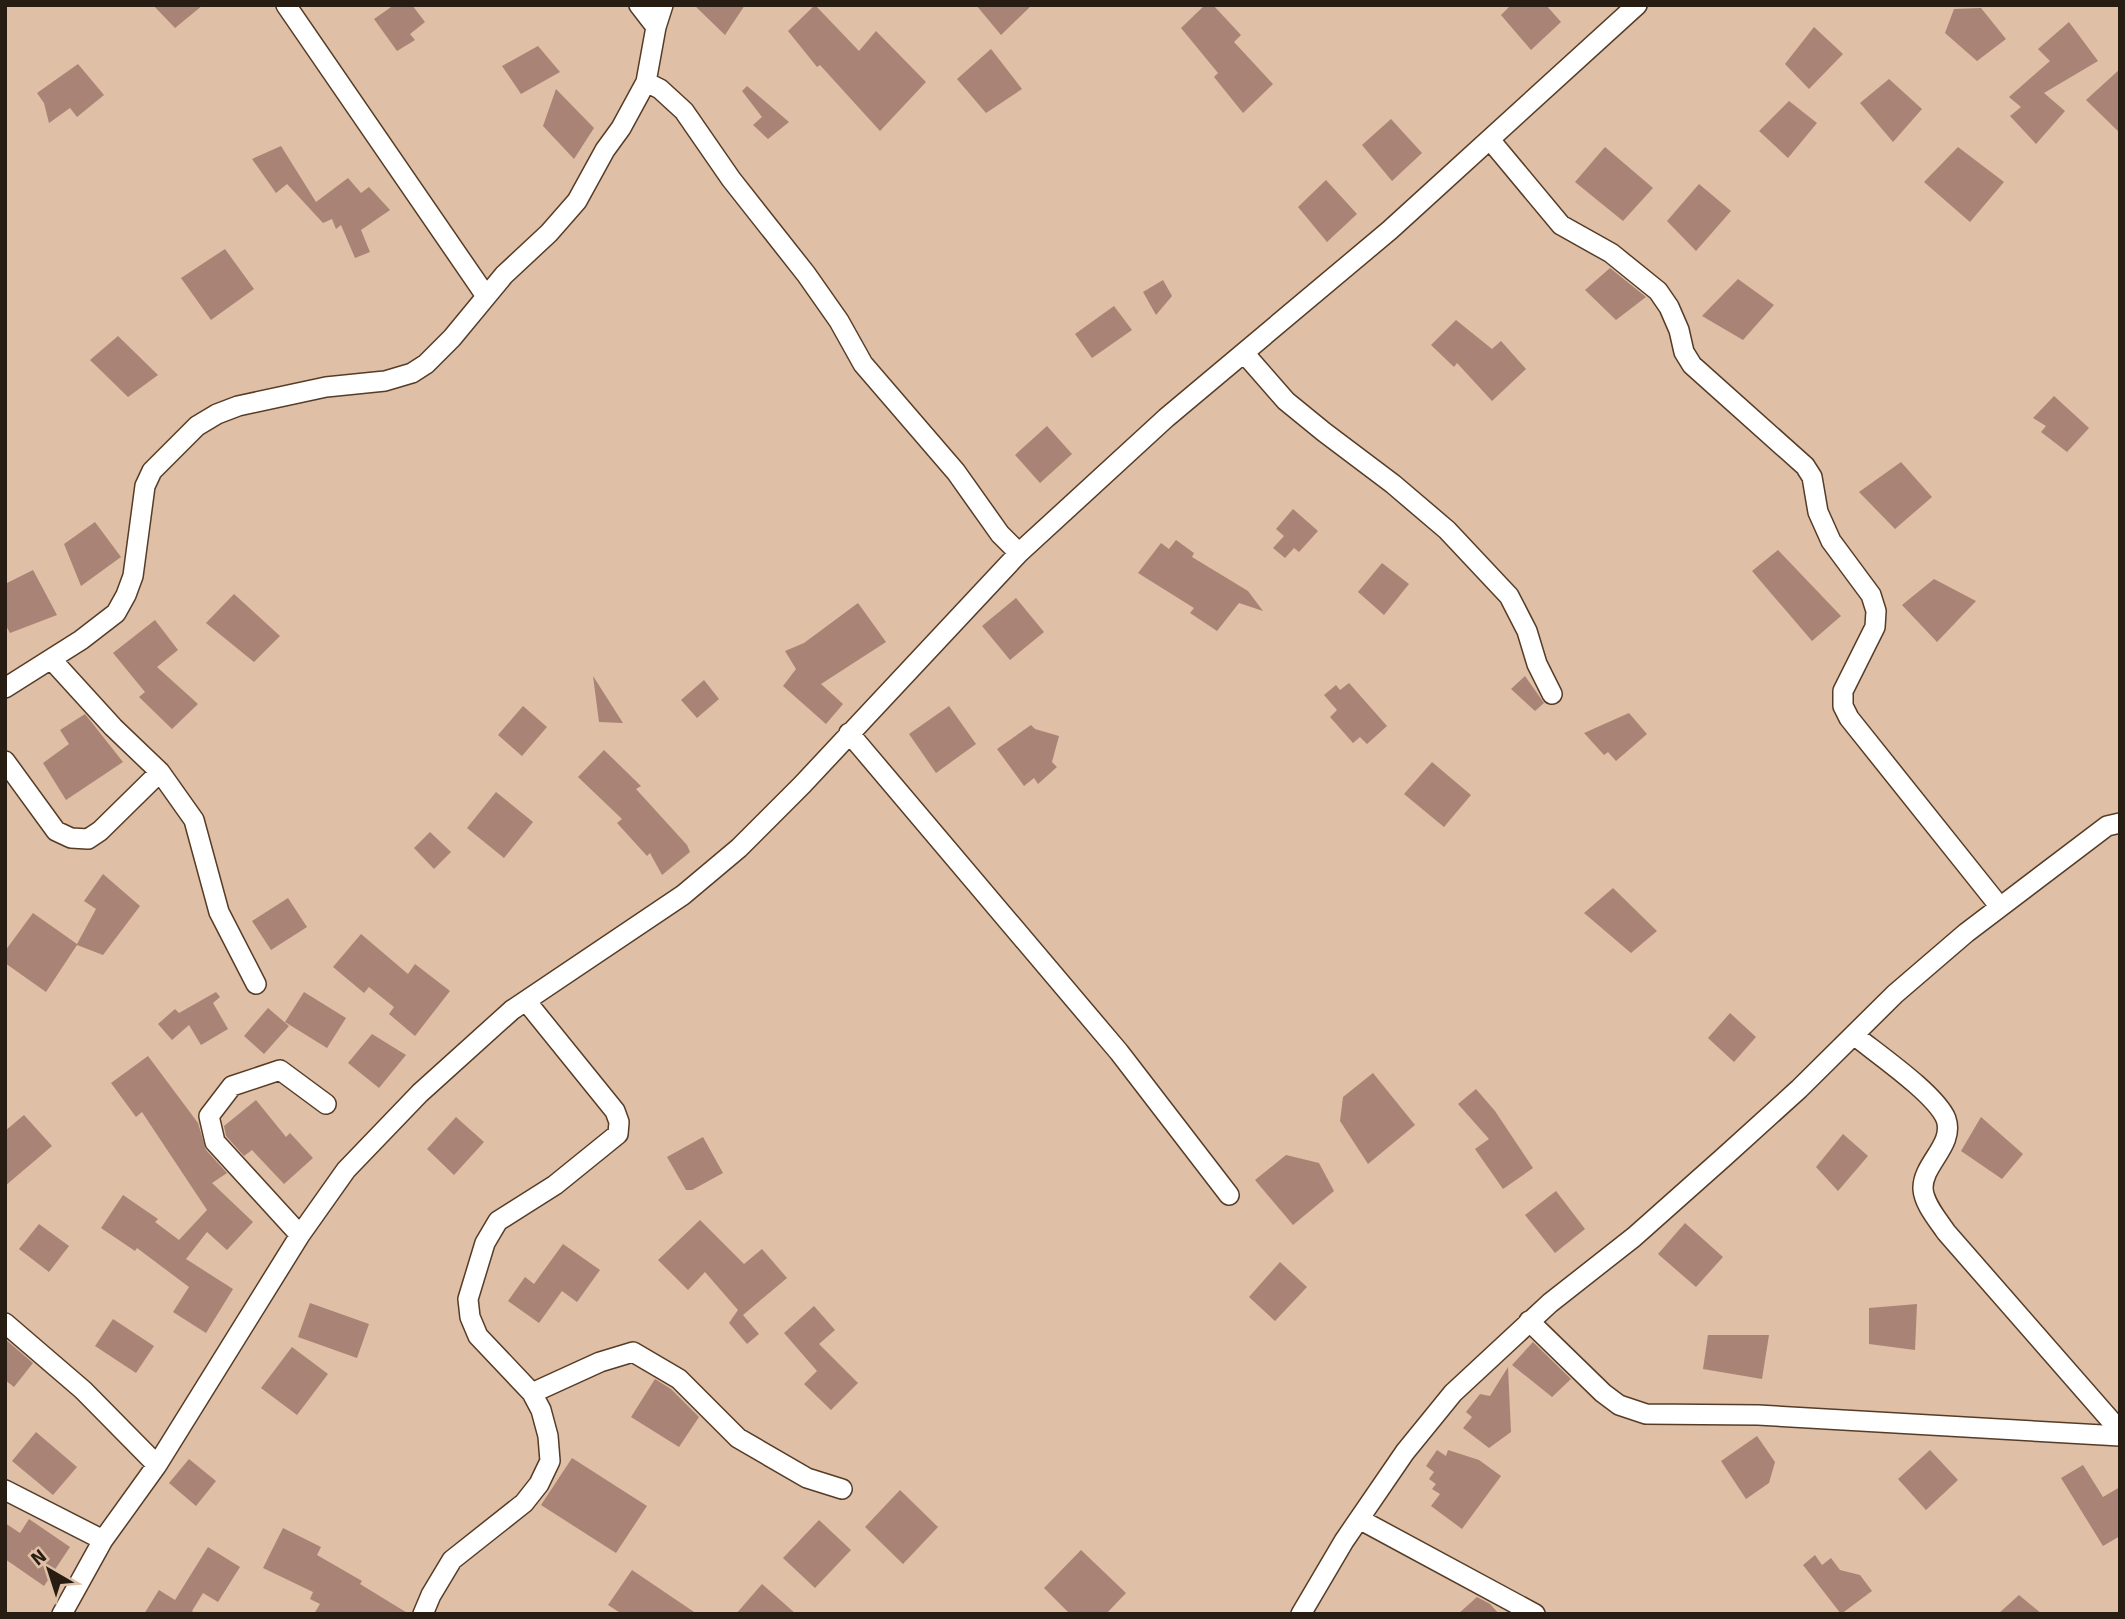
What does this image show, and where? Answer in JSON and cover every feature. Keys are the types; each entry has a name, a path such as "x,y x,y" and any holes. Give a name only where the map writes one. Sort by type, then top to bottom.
{"street":[{"path":"286,5 486,296"},
{"path":"639,5 656,27"},
{"path":"5,688 81,640 116,613 133,576 145,486 152,471 189,432 217,414 238,406 326,387 385,381 412,373 426,364 452,338 486,296 571,209 646,82 663,5"},
{"path":"62,1614 103,1540 157,1465 300,1236 346,1170 411,1102 512,1010 682,895 730,856 802,785 1019,552 1166,418 1390,230 1491,141 1637,5"},
{"path":"646,82 660,89 684,111 731,179 806,274 839,321 863,364 956,472 1000,534 1019,552"},
{"path":"1491,141 1560,225 1611,253 1658,291 1669,307 1679,330 1684,352 1692,365 1790,452 1812,477 1818,512 1831,541 1871,595 1877,611 1875,627 1843,691 1843,706 1849,719 2000,907"},
{"path":"1244,353 1286,401 1438,523 1499,586 1508,596 1527,631 1537,664 1552,695"},
{"path":"51,659 113,727 160,772 194,820 219,912 256,984"},
{"path":"849,733 1119,1052 1229,1195"},
{"path":"5,761 56,831 71,838 88,839 100,831 160,772"},
{"path":"1301,1614 1359,1519 1405,1452 1453,1393 1529,1321 1634,1237 1799,1089 1895,994 1966,933 2106,826 2120,823"},
{"path":"423,1614 452,1560 524,1503 539,1484 550,1461 548,1436 541,1410 532,1393 478,1336 470,1317 468,1299 490,1231 498,1221 555,1185 618,1133 619,1122 615,1111 526,1001"},
{"path":"1854,1035 1930,1098 1946,1120 1948,1134 1924,1179 1923,1191 1946,1232 2120,1434"},
{"path":"300,1236 215,1142 209,1116 232,1086 280,1070 326,1104"},
{"path":"1529,1321 1603,1393 1619,1405 1646,1414 1758,1415 2120,1434"},
{"path":"5,1323 83,1390 157,1465"},
{"path":"532,1393 600,1362 633,1352 679,1379 738,1438 807,1478 842,1489"},
{"path":"5,1490 103,1540"},
{"path":"1359,1519 1535,1614"}],"building":[{"path":"153,5 203,5 175,28"},
{"path":"394,5 412,5 425,22 410,34 415,40 397,51 374,19"},
{"path":"694,5 745,5 725,35"},
{"path":"815,5 859,51 876,31 926,82 880,131 820,65 817,67 788,31"},
{"path":"976,5 1032,5 1001,35"},
{"path":"1205,5 1213,5 1241,35 1234,42 1273,84 1243,113 1214,77 1218,73 1181,28"},
{"path":"1511,5 1546,5 1561,22 1531,50 1501,15"},
{"path":"1981,8 2006,39 1977,61 1945,33 1954,9"},
{"path":"2069,22 2098,61 2044,93 2065,111 2036,144 2010,116 2021,107 2009,97 2050,61 2038,49"},
{"path":"1814,27 1843,54 1809,89 1785,64"},
{"path":"538,46 560,72 521,94 502,66"},
{"path":"991,49 1022,89 986,113 957,79"},
{"path":"78,64 104,95 77,117 70,108 49,123 44,103 37,93"},
{"path":"2120,69 2120,133 2086,100"},
{"path":"1889,79 1922,109 1893,142 1860,103"},
{"path":"747,86 789,122 768,139 753,125 762,117 742,91"},
{"path":"556,89 594,128 574,159 543,126"},
{"path":"1789,101 1817,123 1788,158 1759,131"},
{"path":"1391,119 1422,153 1392,181 1362,145"},
{"path":"281,146 316,202 348,178 361,193 369,187 390,210 361,230 370,252 355,258 341,225 336,229 332,219 323,223 287,184 276,193 252,159"},
{"path":"1605,147 1653,188 1623,221 1575,182"},
{"path":"1958,147 2004,182 1970,222 1924,182"},
{"path":"1326,180 1357,214 1327,242 1298,207"},
{"path":"1699,184 1731,211 1696,251 1667,221"},
{"path":"225,249 254,289 211,320 181,278"},
{"path":"1610,268 1646,297 1616,320 1585,290"},
{"path":"1738,279 1774,305 1743,340 1702,316"},
{"path":"1163,280 1172,296 1156,315 1143,292"},
{"path":"1114,306 1132,330 1092,358 1075,334"},
{"path":"1456,320 1492,349 1501,341 1526,369 1492,401 1457,363 1454,367 1431,345"},
{"path":"118,336 158,375 128,397 90,360"},
{"path":"2054,396 2089,428 2067,452 2041,432 2046,426 2033,418"},
{"path":"1047,426 1072,454 1040,483 1015,455"},
{"path":"1901,462 1932,497 1895,529 1859,492"},
{"path":"1293,509 1318,531 1299,552 1294,548 1285,558 1273,548 1284,536 1276,529"},
{"path":"95,522 121,557 81,586 64,544"},
{"path":"1176,540 1194,553 1192,557 1248,591 1263,611 1239,603 1217,631 1190,613 1194,608 1138,573 1161,543 1169,549"},
{"path":"1778,550 1841,616 1812,641 1752,571"},
{"path":"1382,563 1409,584 1384,615 1358,592"},
{"path":"33,570 57,615 10,633 5,624 5,584"},
{"path":"1934,579 1976,601 1937,642 1902,605"},
{"path":"234,594 280,636 254,662 206,623"},
{"path":"1016,598 1044,632 1010,660 982,626"},
{"path":"858,603 886,642 821,684 843,704 826,724 783,686 796,669 785,651 804,643"},
{"path":"155,620 178,650 157,667 198,704 172,729 139,697 145,692 113,653"},
{"path":"593,676 623,723 599,722"},
{"path":"1525,676 1544,703 1535,711 1511,689"},
{"path":"704,680 719,699 697,718 681,700"},
{"path":"1349,683 1387,726 1367,744 1360,737 1353,743 1330,717 1337,710 1324,695 1336,685 1340,690"},
{"path":"523,706 547,727 522,756 498,735"},
{"path":"949,706 976,744 936,773 909,734"},
{"path":"1629,713 1647,734 1616,761 1608,752 1604,755 1584,733"},
{"path":"85,714 123,762 66,800 43,763 69,744 60,730"},
{"path":"1031,725 1035,729 1059,736 1052,762 1057,767 1038,784 1034,778 1024,786 997,749"},
{"path":"604,750 641,786 636,789 687,845 690,852 662,875 650,853 647,856 617,823 622,819 578,777"},
{"path":"1432,762 1471,795 1444,827 1404,794"},
{"path":"496,792 533,822 504,858 467,828"},
{"path":"430,832 451,852 434,869 414,848"},
{"path":"103,874 140,906 103,955 77,945 46,992 5,963 5,951 33,913 77,944 96,909 84,901"},
{"path":"1613,888 1657,931 1631,953 1584,913"},
{"path":"288,898 307,927 271,950 252,921"},
{"path":"361,934 408,974 415,964 450,991 415,1036 389,1014 394,1007 369,987 364,993 333,967"},
{"path":"216,992 220,997 213,1003 228,1029 201,1045 189,1025 172,1040 158,1024 175,1009 179,1013"},
{"path":"304,992 346,1018 327,1048 285,1022"},
{"path":"268,1008 289,1026 264,1054 244,1036"},
{"path":"1730,1013 1756,1037 1734,1062 1708,1038"},
{"path":"372,1034 406,1055 379,1088 348,1063"},
{"path":"148,1056 198,1123 206,1150 227,1173 212,1183 253,1222 227,1250 207,1232 186,1259 233,1289 206,1333 173,1312 189,1287 137,1248 135,1251 101,1228 123,1195 158,1219 155,1222 179,1240 207,1210 142,1112 136,1117 111,1083"},
{"path":"1373,1073 1415,1125 1368,1164 1340,1121 1343,1097"},
{"path":"1476,1089 1495,1111 1533,1168 1503,1189 1475,1149 1489,1139 1458,1104"},
{"path":"256,1100 286,1137 290,1133 313,1158 284,1184 252,1150 244,1156 226,1136 224,1126"},
{"path":"24,1115 52,1146 5,1186 5,1131"},
{"path":"456,1117 484,1142 454,1175 427,1149"},
{"path":"1981,1117 2023,1154 2002,1179 1961,1151"},
{"path":"1843,1134 1868,1156 1838,1191 1816,1167"},
{"path":"703,1137 723,1173 692,1190 686,1190 667,1157"},
{"path":"1286,1155 1319,1163 1334,1191 1293,1225 1255,1180"},
{"path":"1556,1191 1585,1229 1555,1253 1525,1215"},
{"path":"700,1220 744,1264 762,1249 787,1278 743,1315 759,1334 747,1344 729,1323 738,1310 705,1272 688,1290 658,1260"},
{"path":"1685,1223 1723,1257 1696,1287 1658,1254"},
{"path":"39,1224 69,1246 49,1272 19,1249"},
{"path":"563,1244 600,1270 577,1302 562,1291 539,1323 508,1301 525,1277 534,1284"},
{"path":"1280,1262 1307,1287 1275,1321 1249,1297"},
{"path":"310,1303 369,1324 357,1358 298,1337"},
{"path":"1917,1304 1915,1350 1869,1344 1869,1308"},
{"path":"814,1306 835,1330 819,1344 858,1383 831,1410 804,1384 817,1371 784,1333"},
{"path":"113,1319 154,1346 136,1373 95,1346"},
{"path":"1708,1335 1769,1335 1762,1379 1703,1369"},
{"path":"5,1339 33,1363 14,1387 5,1380"},
{"path":"1533,1342 1571,1379 1552,1397 1512,1365"},
{"path":"292,1347 328,1374 297,1415 261,1388"},
{"path":"1508,1367 1511,1432 1489,1448 1463,1428 1472,1417 1466,1412 1480,1394 1490,1396"},
{"path":"655,1379 671,1389 699,1417 679,1447 631,1417"},
{"path":"36,1432 77,1467 53,1495 12,1461"},
{"path":"1757,1436 1775,1462 1769,1483 1746,1499 1721,1461"},
{"path":"1437,1450 1446,1456 1448,1450 1479,1460 1501,1476 1462,1529 1431,1506 1440,1494 1432,1489 1436,1484 1429,1479 1434,1472 1426,1466"},
{"path":"1930,1450 1958,1480 1926,1510 1898,1479"},
{"path":"572,1458 647,1506 616,1553 541,1505"},
{"path":"189,1459 216,1481 196,1506 169,1483"},
{"path":"2083,1465 2103,1497 2120,1487 2120,1536 2103,1546 2061,1478"},
{"path":"900,1490 938,1527 903,1564 865,1527"},
{"path":"29,1519 70,1547 44,1586 5,1559 5,1523 20,1533"},
{"path":"819,1520 851,1550 815,1588 783,1558"},
{"path":"283,1528 321,1547 317,1555 362,1581 360,1584 409,1614 314,1614 320,1604 310,1599 313,1592 263,1568"},
{"path":"208,1547 240,1567 218,1602 203,1593 192,1611 196,1614 144,1614 159,1590 175,1600"},
{"path":"1081,1550 1126,1593 1106,1614 1070,1614 1044,1588"},
{"path":"1815,1555 1822,1565 1831,1558 1840,1570 1860,1575 1872,1591 1841,1614 1803,1565"},
{"path":"632,1570 697,1614 622,1614 608,1605"},
{"path":"762,1584 796,1614 736,1614"},
{"path":"2019,1595 2042,1614 1998,1614"},
{"path":"1477,1597 1490,1604 1499,1614 1458,1614"}]}
